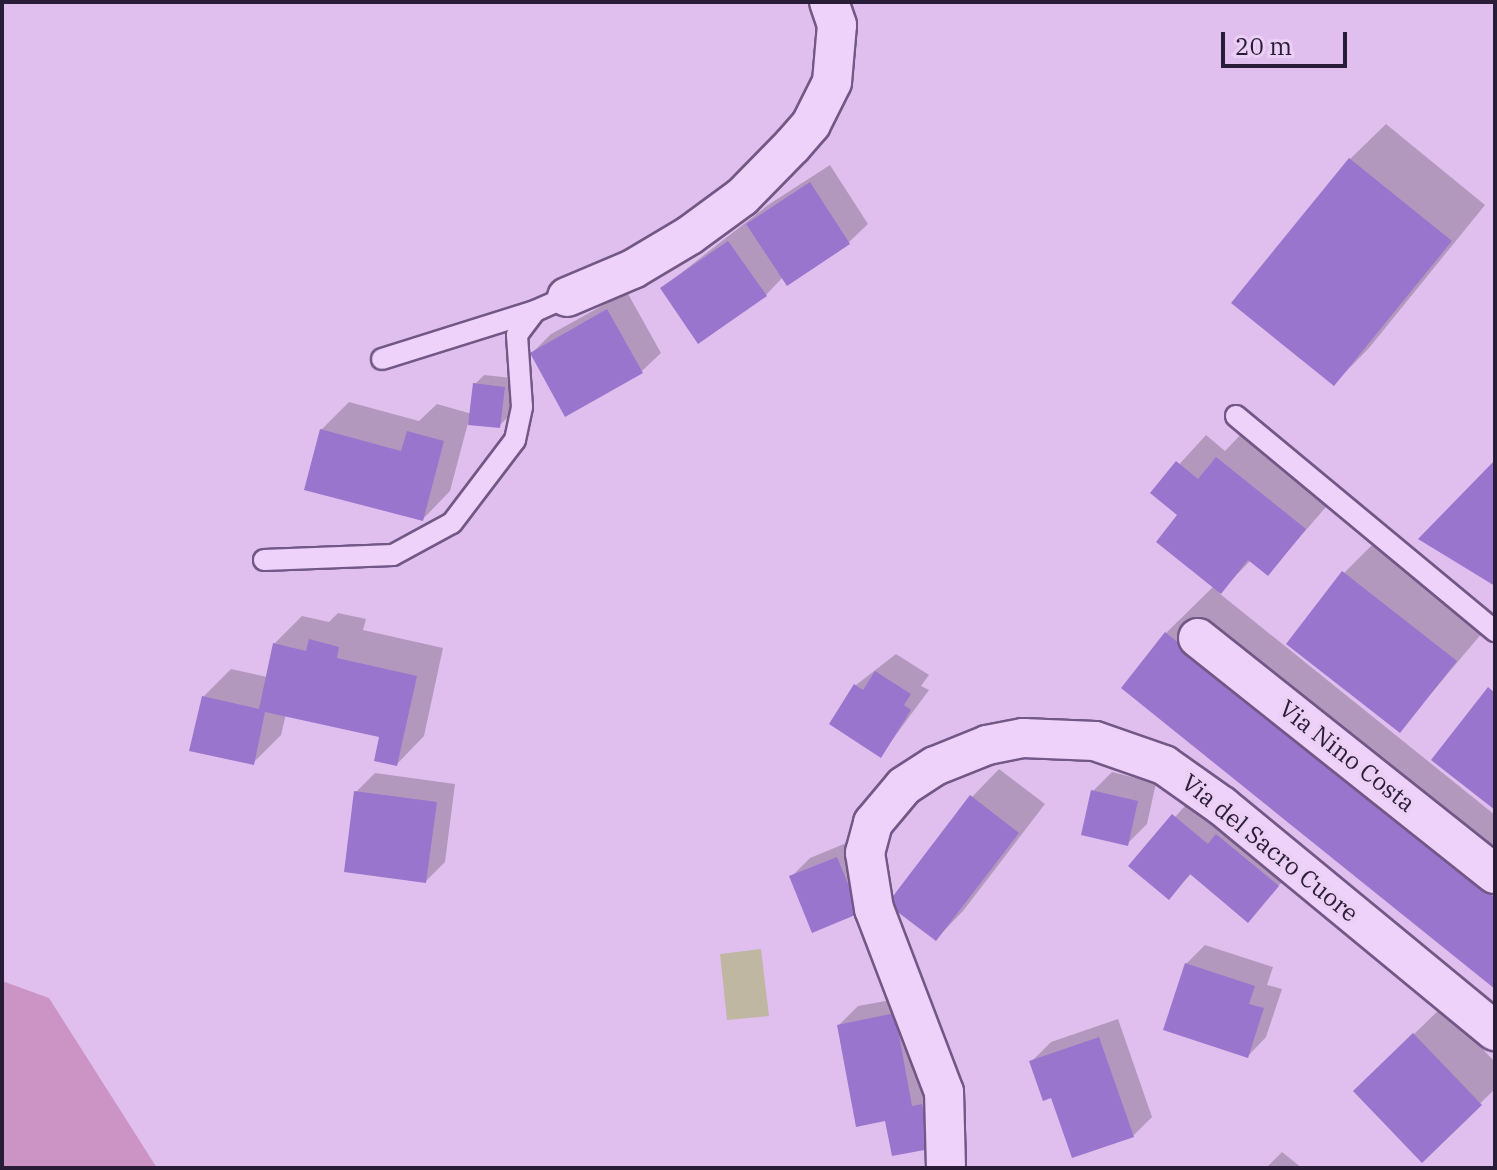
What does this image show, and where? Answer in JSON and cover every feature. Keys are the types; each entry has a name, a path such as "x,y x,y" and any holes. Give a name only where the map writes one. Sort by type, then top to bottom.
{"street":[{"path":"551,304 633,269 690,235 742,197 792,146 811,124 832,82 837,25 829,2"},
{"name":"Via Nino Costa","path":"1198,638 1495,874"},
{"name":"Via del Sacro Cuore","path":"946,1168 944,1092 874,909 865,853 873,823 904,786 935,766 987,745 1023,738 1095,741 1164,765 1222,806 1495,1031"}],"lane":[{"path":"382,359 551,304"},
{"path":"264,560 393,555 452,523 515,440 522,407 517,335 551,304"},
{"path":"1236,416 1495,631"}],"shaded area":[{"path":"761,949 769,1016 727,1020 720,954"},
{"path":"2,981 49,998 157,1168 2,1168"}],"building":[{"path":"1349,158 1452,241 1334,386 1231,303"},
{"path":"810,182 850,244 787,286 746,224"},
{"path":"728,241 767,296 698,344 660,288"},
{"path":"607,309 643,373 565,417 530,353"},
{"path":"473,383 505,387 500,428 468,425"},
{"path":"320,429 401,451 407,431 444,441 423,521 304,490"},
{"path":"1216,457 1306,529 1268,576 1248,560 1221,594 1156,542 1177,515 1150,493 1176,461 1198,479"},
{"path":"1495,460 1495,586 1418,539"},
{"path":"1342,571 1457,661 1400,733 1286,644"},
{"path":"1165,632 1495,898 1495,989 1121,688"},
{"path":"309,639 339,647 337,658 417,676 397,766 374,761 379,737 265,712 254,765 189,751 202,696 259,709 273,643 306,651"},
{"path":"875,671 911,694 904,705 911,710 881,758 829,724 854,684 863,690"},
{"path":"1488,687 1495,693 1495,810 1431,760"},
{"path":"1091,790 1138,801 1128,846 1081,835"},
{"path":"354,791 437,802 426,883 344,872"},
{"path":"970,795 1019,833 936,941 887,904"},
{"path":"1172,814 1208,844 1216,834 1279,886 1248,923 1190,874 1169,900 1128,866"},
{"path":"837,857 860,913 812,933 789,876"},
{"path":"1185,963 1255,986 1249,1004 1264,1008 1248,1058 1163,1030"},
{"path":"895,1013 912,1106 922,1104 930,1149 892,1156 885,1121 856,1127 837,1025"},
{"path":"1413,1033 1482,1105 1422,1163 1353,1091"},
{"path":"1099,1037 1134,1137 1072,1158 1051,1098 1043,1101 1029,1061"}]}
